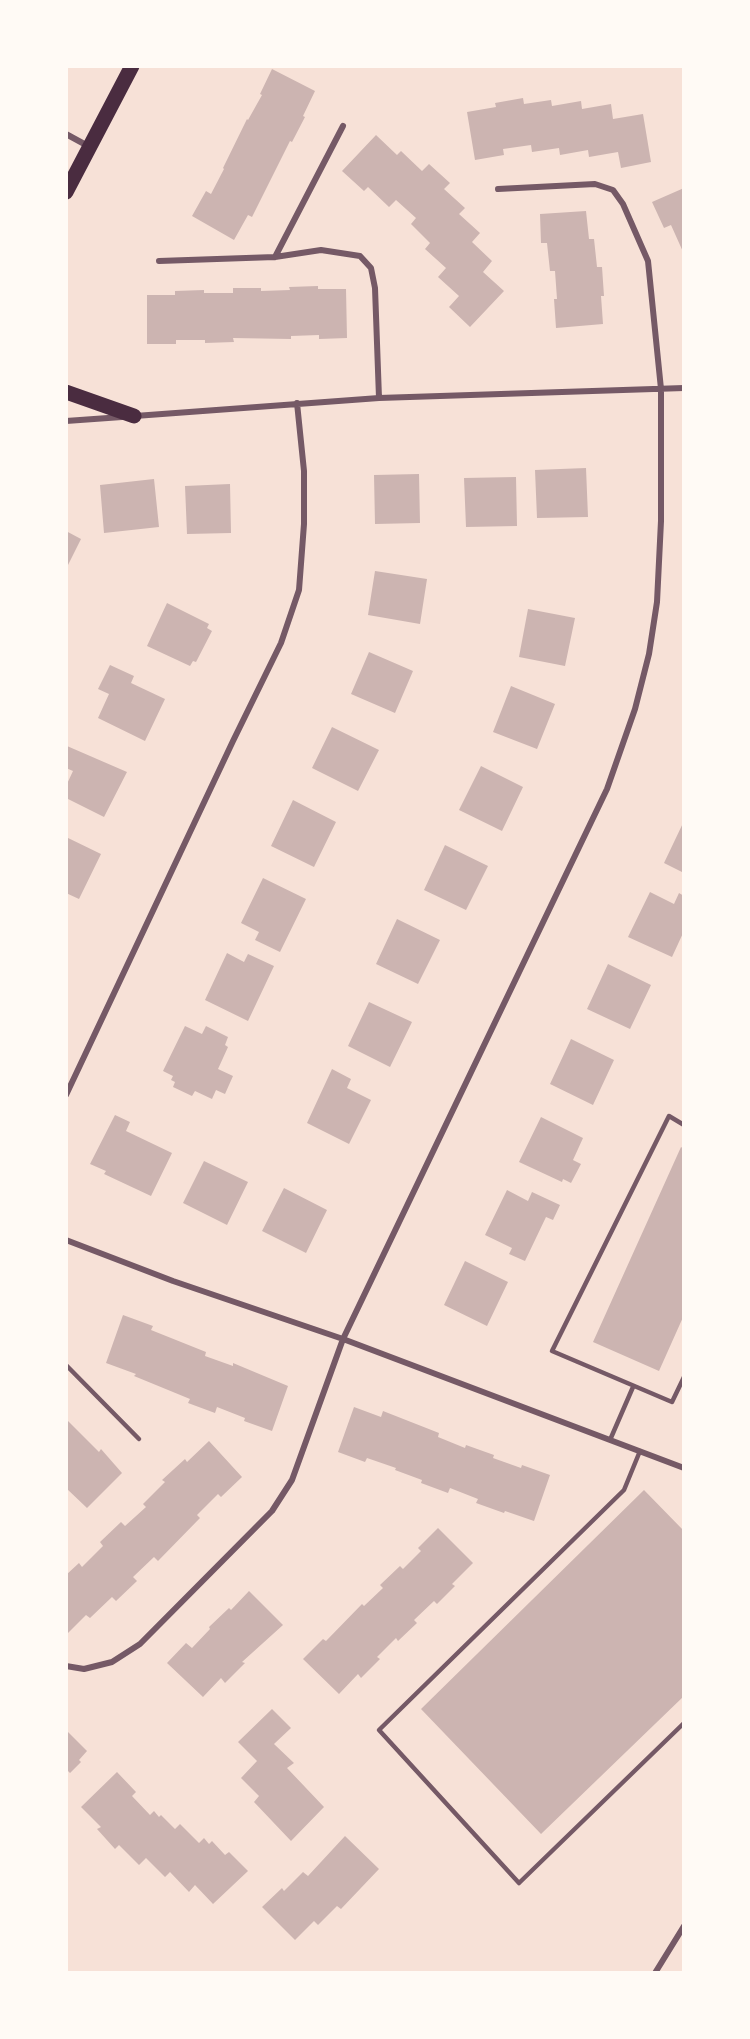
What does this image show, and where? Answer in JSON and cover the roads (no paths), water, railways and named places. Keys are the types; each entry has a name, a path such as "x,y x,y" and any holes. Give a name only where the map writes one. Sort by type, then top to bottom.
{"main road":[{"path":"66,192 132,66"},
{"path":"66,392 134,416"}],"street":[{"path":"275,257 343,126"},
{"path":"66,134 89,147"},
{"path":"66,1666 84,1669 112,1662 140,1644 272,1511 292,1480 343,1339 607,789 635,709 649,654 657,602 661,521 661,389 648,261 623,204 613,190 595,184 498,189"},
{"path":"159,261 275,257 321,250 360,256 371,268 375,288 379,398"},
{"path":"66,421 379,398 684,388"},
{"path":"66,1095 232,741 281,643 299,590 304,524 304,471 297,403"},
{"path":"66,1239 173,1281 343,1339 684,1468"},
{"path":"655,1973 684,1926"}],"lane":[{"path":"684,1125 669,1116 552,1351 672,1402 684,1377"},
{"path":"66,1365 139,1439"},
{"path":"609,1440 633,1387"},
{"path":"640,1451 624,1490 378,1730 519,1882 684,1723"}]}
